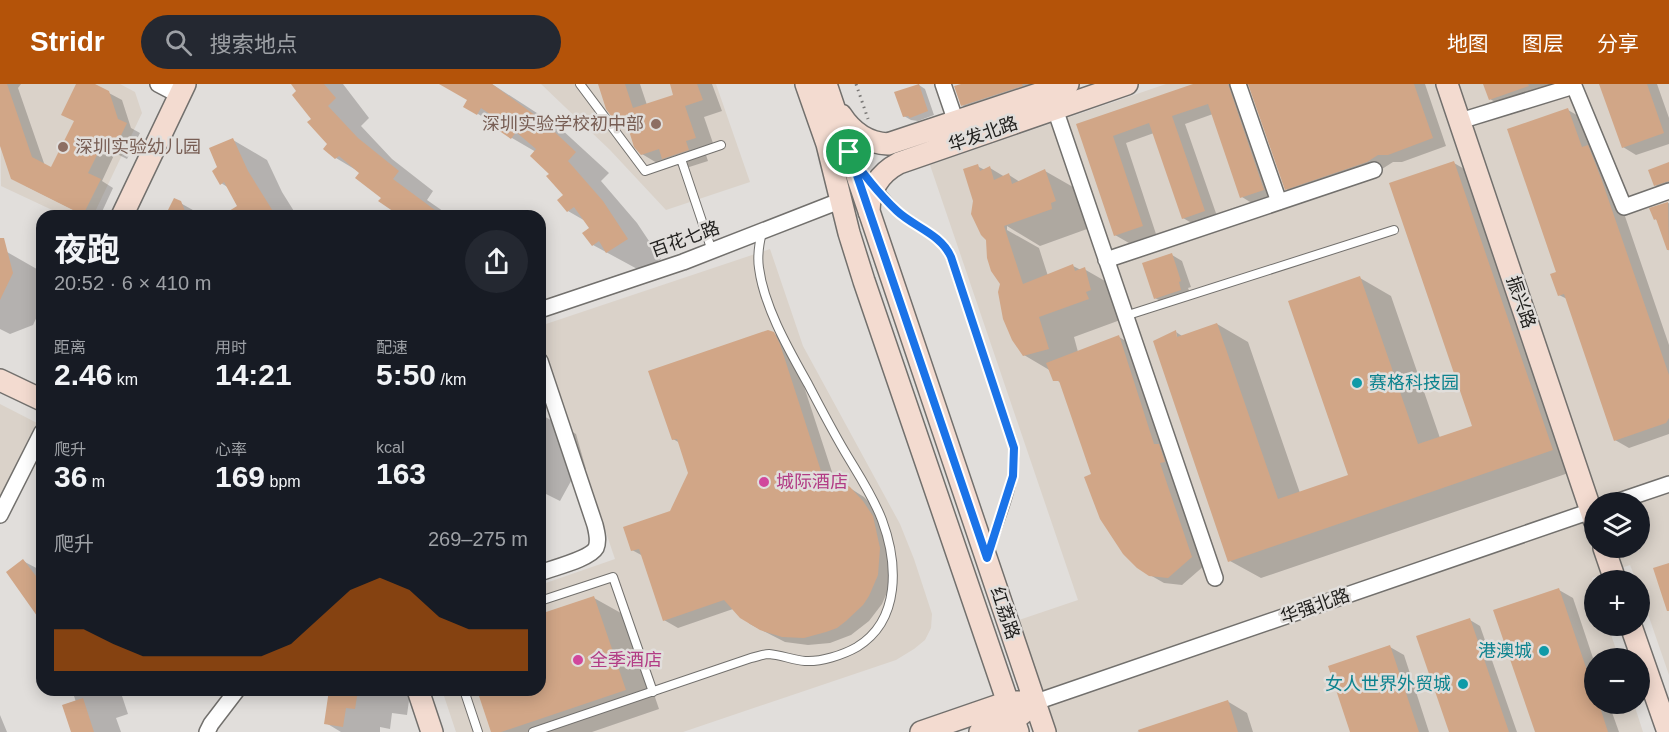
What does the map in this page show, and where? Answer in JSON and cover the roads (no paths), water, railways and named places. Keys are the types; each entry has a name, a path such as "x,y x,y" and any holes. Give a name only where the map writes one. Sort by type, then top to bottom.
{"main road":[{"name":"红荔路","path":"806,84 827,144 849,233 864,281 1014,718"},
{"name":"华发北路","path":"829,92 838,112 851,128 878,143 898,142 1068,84"},
{"name":"华发北路","path":"875,185 885,173 905,160 1127,84"},
{"name":"振兴路","path":"1447,84 1586,492"},
{"path":"125,210 182,89"},
{"name":"红荔路","path":"829,92 1045,732"},
{"path":"869,215 870,200 875,185"},
{"path":"0,380 36,393"},
{"path":"1635,636 1660,700 1668,732"},
{"path":"420,696 432,732"},
{"name":"华强北路","path":"980,732 1014,718 1036,702"},
{"name":"华强北路","path":"921,732 1014,718"}],"street":[{"path":"158,84 182,89"},
{"path":"943,84 956,122"},
{"path":"1238,84 1279,202"},
{"path":"1460,121 1574,86 1624,207 1669,191"},
{"path":"1054,109 1215,578"},
{"path":"1106,260 1374,170"},
{"name":"百花七路","path":"546,308 712,251 842,200"},
{"path":"546,379 598,539 596,549 589,556 546,571"},
{"path":"0,515 36,444"},
{"path":"1645,492 1669,484"},
{"name":"华强北路","path":"1036,702 1584,517"},
{"path":"207,732 232,696"}],"lane":[{"path":"580,84 645,171 722,145"},
{"path":"849,152 897,211 939,240 948,250 1012,440 1015,457 1013,476 987,558"},
{"path":"681,159 712,251"},
{"path":"1125,316 1394,230"},
{"path":"533,732 768,654 807,661 833,657 856,647 874,633 887,614 893,584 890,549 882,519 788,347 773,315 758,267 762,232"},
{"path":"546,599 613,577 653,692"},
{"path":"466,696 478,732"}],"place":[{"name":"深圳实验学校初中部","path":"656,124"},
{"name":"深圳实验幼儿园","path":"63,147"},
{"name":"赛格科技园","path":"1357,383"},
{"name":"城际酒店","path":"764,482"},
{"name":"港澳城","path":"1544,651"},
{"name":"全季酒店","path":"578,660"},
{"name":"女人世界外贸城","path":"1463,684"}]}
